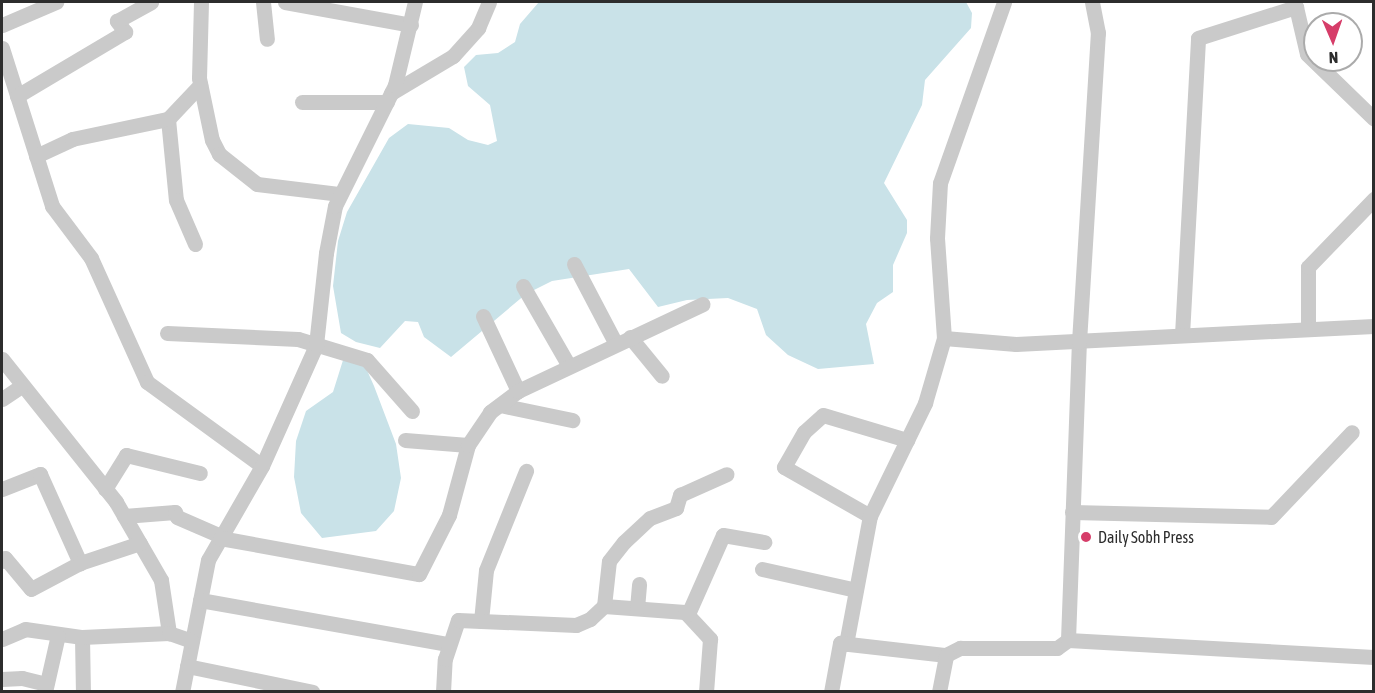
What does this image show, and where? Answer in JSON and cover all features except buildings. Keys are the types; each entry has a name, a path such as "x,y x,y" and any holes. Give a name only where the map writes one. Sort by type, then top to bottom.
{"street":[{"path":"2,25 56,2"},
{"path":"11,92 125,32 117,21 151,2"},
{"path":"201,2 200,85 212,140 229,163 257,184 340,194"},
{"path":"263,2 267,39"},
{"path":"285,2 411,25"},
{"path":"182,692 208,560 262,466 316,345 326,254 340,194 389,98 411,25 415,2"},
{"path":"302,102 389,98 453,56 470,39 489,2"},
{"path":"846,644 870,516 925,403 944,338 937,238 940,183 1004,2"},
{"path":"1068,640 1079,342 1098,33 1092,2"},
{"path":"1182,335 1198,38 1295,4 1307,54 1374,119"},
{"path":"2,48 11,92 36,156 52,206 91,258 147,382 262,466"},
{"path":"36,156 72,139 168,119 200,85"},
{"path":"168,119 176,200 195,244"},
{"path":"1308,328 1308,267 1374,199"},
{"path":"574,264 616,344"},
{"path":"523,286 569,366"},
{"path":"124,516 175,512 177,517 221,537 419,574 449,515 468,445 490,412 518,391 703,304"},
{"path":"483,316 518,391"},
{"path":"944,338 1016,345 1374,326"},
{"path":"167,333 298,339 373,363 412,411"},
{"path":"630,337 662,376"},
{"path":"2,359 20,387 105,489 124,516 161,580 169,633"},
{"path":"2,399 20,387"},
{"path":"500,405 572,420"},
{"path":"870,516 783,467 804,432 823,415 907,440"},
{"path":"1072,512 1271,517 1352,432"},
{"path":"405,440 468,445"},
{"path":"105,489 126,455 200,473"},
{"path":"481,621 486,570 526,471"},
{"path":"2,489 40,474 80,563"},
{"path":"604,606 607,568 614,552 645,521 676,508 680,495 726,474"},
{"path":"688,614 723,535 765,542"},
{"path":"2,561 5,558 31,589 80,563 140,543"},
{"path":"762,569 856,590"},
{"path":"637,609 639,584"},
{"path":"200,600 448,644"},
{"path":"443,692 448,644 458,620 576,626 604,606 688,614 710,639 706,692"},
{"path":"2,639 25,629 53,631 58,634 82,637 169,633 192,640"},
{"path":"2,680 22,678 46,688 58,634"},
{"path":"82,637 83,692"},
{"path":"831,692 840,643 946,655 960,648 1057,648 1068,640 1374,657"},
{"path":"939,692 946,655"},
{"path":"187,666 312,692"}],"water":[{"path":"539,2 966,2 972,13 971,28 925,80 922,105 884,183 907,220 907,233 893,265 893,292 877,303 866,324 874,364 818,369 788,355 766,335 757,309 728,298 687,300 658,307 629,269 552,281 526,294 451,357 424,337 418,322 405,321 380,348 356,342 341,333 333,286 338,241 347,212 389,138 408,124 449,128 468,140 488,145 497,141 490,105 468,86 464,67 476,55 498,53 515,42 520,24"},
{"path":"344,357 366,368 396,444 401,478 394,511 376,531 322,538 301,513 294,477 296,441 306,411 333,392"}],"place":[{"name":"Daily Sobh Press","path":"1086,537"}]}
